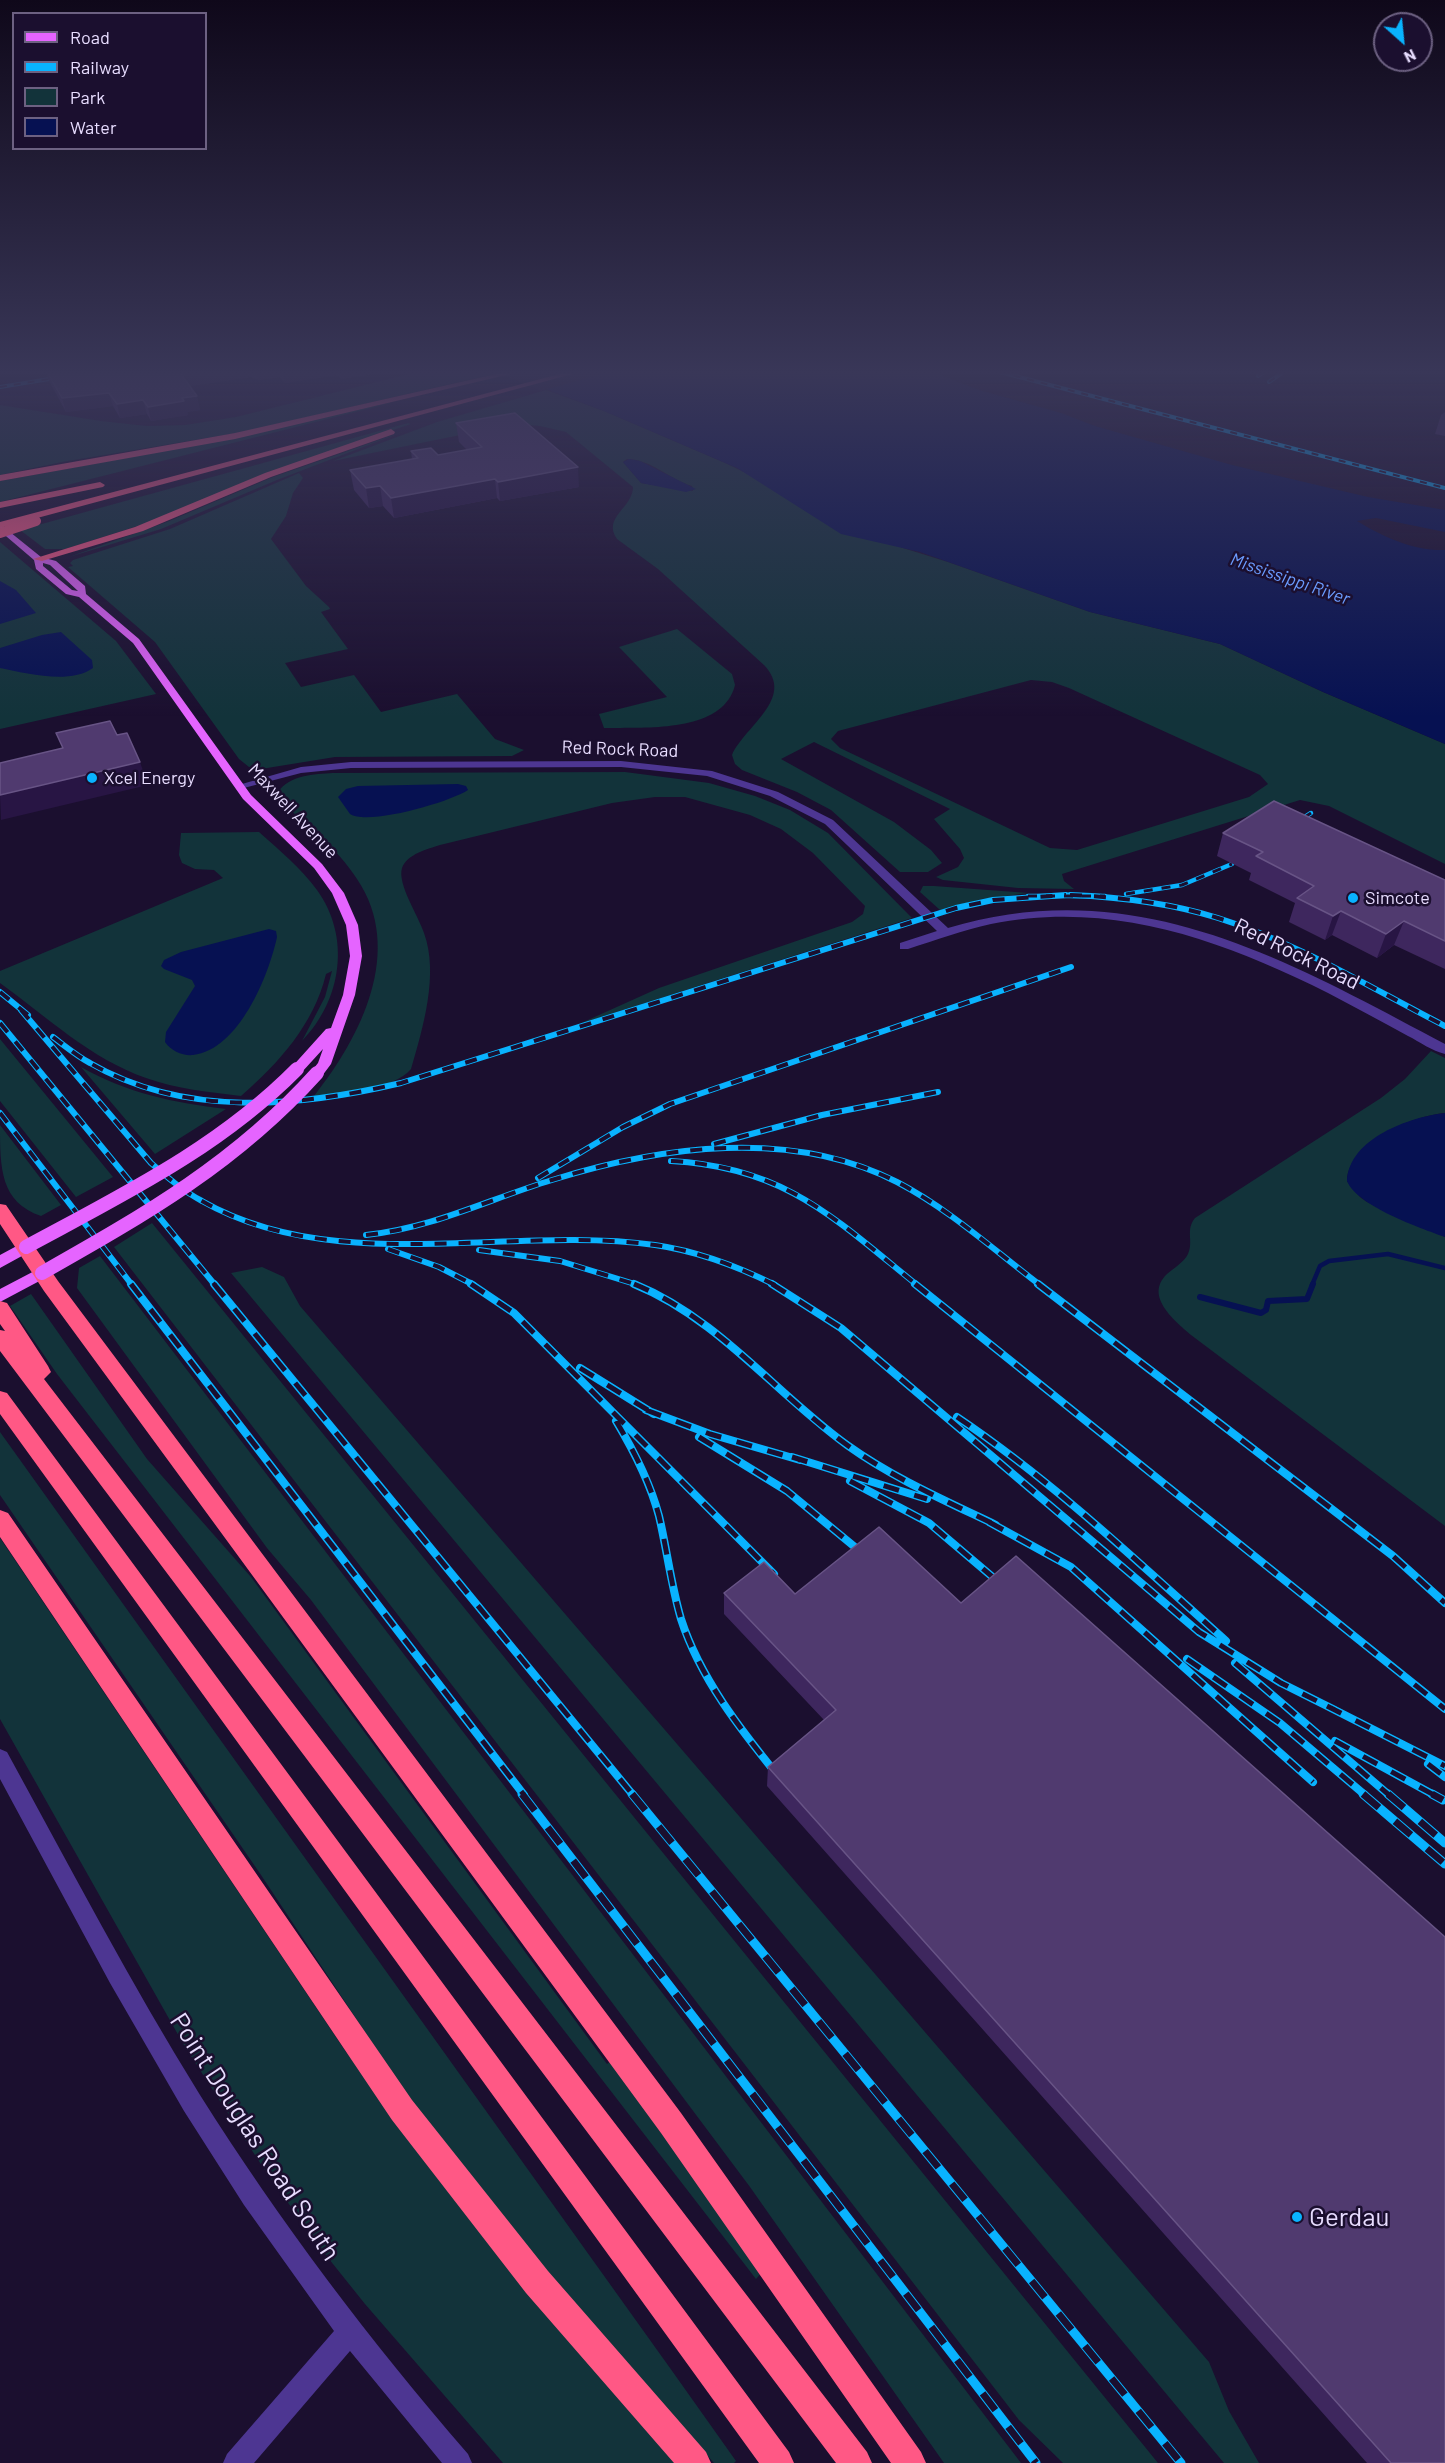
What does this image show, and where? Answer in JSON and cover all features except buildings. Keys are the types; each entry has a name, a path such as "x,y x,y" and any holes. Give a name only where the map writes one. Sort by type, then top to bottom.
{"highway":[{"path":"0,505 15,505 92,487"},
{"path":"0,526 149,487"},
{"path":"38,559 139,529 239,487"},
{"path":"0,513 15,505"},
{"path":"0,533 33,519"},
{"path":"0,1210 42,1272 678,2132 910,2463"},
{"path":"0,1308 96,1460"},
{"path":"0,1337 96,1460 856,2463"},
{"path":"0,1399 778,2463"},
{"path":"0,1519 402,2110 537,2282 695,2463"}],"main road":[{"name":"Maxwell Avenue","path":"0,526 38,559 39,567 69,592 82,595 142,647 256,807 327,876 348,914 355,944 354,975 324,1064 268,1127 220,1167 174,1197 0,1296"},
{"name":"Maxwell Avenue","path":"0,1262 211,1143 261,1105 335,1027"}],"street":[{"name":"Red Rock Road","path":"240,786 301,770 338,765 621,764 708,772 774,794 829,822 946,933"},
{"name":"Red Rock Road","path":"904,946 1001,918 1060,913 1106,915 1176,926 1262,955 1445,1050"},
{"name":"Point Douglas Road South","path":"0,1759 192,2103 256,2199 351,2331 417,2415 459,2463"},
{"path":"236,2463 351,2331"}],"green space":[{"path":"0,487 59,487 0,502"},
{"path":"176,487 233,487 147,523 65,549 45,549 20,530"},
{"path":"250,487 261,487 161,529 69,557 167,522"},
{"path":"267,487 297,487 286,516 271,539 306,586 329,607 330,609 321,612 348,649 285,663 301,687 354,675 381,712 457,694 495,739 524,750 512,756 335,757 261,769 249,767 239,759 155,642 68,567 73,566 70,563 73,560 170,529"},
{"path":"633,487 667,487 693,491 692,487 775,487 903,548 1090,612 1220,644 1323,692 1445,744 1445,864 1329,806 1300,800 1062,874 1064,881 1074,889 1018,888 943,880 936,877 958,867 964,858 960,849 934,819 950,809 814,742 781,759 894,822 931,850 942,863 928,872 900,872 831,810 797,792 742,770 735,764 732,755 738,744 765,712 771,700 774,689 772,677 764,665 658,569 617,539 613,531 615,518 628,501","holes":["1031,680 1052,682 1260,775 1268,784 1249,797 1077,850 1050,848 840,748 831,739 838,731"]},
{"path":"0,542 116,641 156,694 0,729"},
{"path":"677,629 732,674 735,685 728,701 715,712 699,720 680,725 604,728 599,714 667,697 619,647"},
{"path":"625,772 709,783 755,796 790,810 828,833 912,918 579,1024 659,988 852,922 863,914 865,906 813,853 781,829 750,815 685,797 655,797 612,803 440,845 424,850 408,859 402,868 401,875 424,933 430,966 428,1001 411,1069 392,1082 366,1090 314,1096 331,1073 361,1020 371,992 377,963 377,935 371,906 357,879 331,847 280,801 278,792 283,786 303,776 333,773"},
{"path":"259,832 304,874 328,908 335,928 338,948 337,968 326,1007 316,1025 302,1041 325,997 332,971 326,974 313,1010 304,1026 269,1070 241,1096 169,1085 126,1070 88,1049 0,983 0,971 223,878 214,870 195,869 182,863 179,855 181,833"},
{"path":"923,886 1029,893 982,899 940,910 920,892"},
{"path":"0,1039 113,1177 76,1197 0,1101"},
{"path":"1431,1051 1445,1058 1445,1113 1416,1119 1370,1143 1350,1167 1347,1181 1367,1202 1445,1237 1445,1526 1191,1335 1164,1307 1159,1291 1161,1282 1167,1274 1188,1254 1190,1231 1195,1218 1381,1098 1405,1079"},
{"path":"81,1067 116,1084 151,1096 226,1109 155,1154"},
{"path":"0,1125 61,1205 41,1216 27,1210 17,1202 5,1181 2,1169"},
{"path":"152,1223 1158,2463 1063,2463 1019,2420 114,1247"},
{"path":"100,1256 1021,2463 944,2463 750,2187 311,1600 267,1548 77,1288 79,1268"},
{"path":"262,1267 284,1277 300,1306 1209,2362 1229,2411 1259,2463 1224,2463 231,1273"},
{"path":"31,1294 147,1459 251,1577 607,2064 612,2060 763,2271 756,2279 57,1374 10,1306"},
{"path":"0,1432 670,2368 736,2461 734,2463 714,2463 560,2289 410,2100 261,1875 0,1495"},
{"path":"0,1538 346,2052 581,2353 677,2463 503,2463 365,2304 321,2249 264,2169 185,2047 0,1719"}],"water":[{"path":"661,487 692,487 696,489 686,492"},
{"name":"Mississippi River","path":"767,487 1325,487 1445,510 1445,532 1376,518 1357,521 1399,542 1433,550 1445,550 1445,744 1323,692 1220,644 1090,612 920,552 841,534"},
{"path":"0,581 16,590 36,613 0,624"},
{"path":"61,632 92,660 93,668 72,676 60,677 0,668 0,648 42,635"},
{"path":"458,784 466,786 468,790 428,806 374,817 350,814 338,797 346,789 358,786"},
{"path":"269,929 276,931 277,937 273,953 259,990 238,1025 224,1040 209,1050 185,1055 170,1048 165,1042 166,1032 195,986 192,980 164,969 161,966 164,960 181,952"},
{"path":"1445,1113 1445,1237 1376,1207 1363,1199 1347,1181 1350,1166 1358,1153 1384,1132 1415,1119"}],"waterway":[{"path":"1312,1285 1320,1266 1329,1261 1388,1254 1445,1268"},
{"path":"1200,1297 1261,1313 1266,1310 1268,1301 1307,1299 1313,1284"}],"railway":[{"path":"1441,487 1445,488"},
{"path":"1291,826 1311,813"},
{"path":"1126,894 1182,885 1232,864"},
{"path":"1051,896 1066,895"},
{"path":"1070,895 1088,896"},
{"path":"1028,896 1051,896"},
{"path":"53,1037 90,1063 126,1081 164,1093 203,1100 243,1103 323,1098 401,1083 956,908 993,900 1051,896"},
{"path":"1051,896 1088,896"},
{"path":"1088,896 1105,896"},
{"path":"1088,896 1163,905 1200,913 1248,928 1334,967 1445,1026"},
{"path":"538,1178 623,1127 670,1104 1071,967"},
{"path":"0,992 28,1015"},
{"path":"21,1010 151,1163 175,1184 195,1197 254,1224 308,1237 365,1243 599,1240 655,1245 716,1260 775,1285"},
{"path":"0,1023 215,1285"},
{"path":"714,1144 822,1115 938,1092"},
{"path":"0,1113 132,1285"},
{"path":"366,1235 438,1220 552,1180 637,1158 681,1151 726,1148 770,1149 814,1154 856,1165 897,1182 953,1217 1040,1285"},
{"path":"671,1161 711,1165 746,1173 777,1185 806,1200 833,1218 917,1285"},
{"path":"388,1249 439,1267 474,1285"},
{"path":"479,1250 560,1261 638,1285"},
{"path":"131,1284 524,1795"},
{"path":"214,1284 633,1795"},
{"path":"471,1284 514,1313 774,1574"},
{"path":"634,1284 693,1316 821,1425 865,1457 920,1488 996,1525"},
{"path":"772,1284 841,1328 1199,1632 1281,1683 1327,1706"},
{"path":"915,1284 1445,1709"},
{"path":"1038,1284 1393,1556 1445,1603"},
{"path":"580,1368 650,1411"},
{"path":"646,1410 650,1411"},
{"path":"650,1411 710,1434 800,1460"},
{"path":"650,1411 654,1414"},
{"path":"957,1417 1062,1496 1226,1641"},
{"path":"616,1421 641,1467 655,1503 681,1619 689,1641 722,1702 779,1777"},
{"path":"699,1437 787,1491 867,1557"},
{"path":"792,1457 927,1499"},
{"path":"850,1481 929,1523 1002,1585"},
{"path":"989,1522 1071,1567 1313,1782"},
{"path":"1187,1659 1280,1723 1365,1795"},
{"path":"1235,1663 1389,1795"},
{"path":"1327,1706 1335,1710"},
{"path":"1327,1706 1445,1766"},
{"path":"1335,1741 1434,1795"},
{"path":"1428,1764 1445,1777"},
{"path":"522,1794 1036,2463"},
{"path":"632,1794 1181,2463"},
{"path":"1363,1794 1445,1864"},
{"path":"1388,1794 1445,1843"},
{"path":"1432,1794 1443,1800"}],"place":[{"name":"Xcel Energy","path":"92,778"},
{"name":"Simcote","path":"1353,898"},
{"name":"Gerdau","path":"1297,2217"}]}
